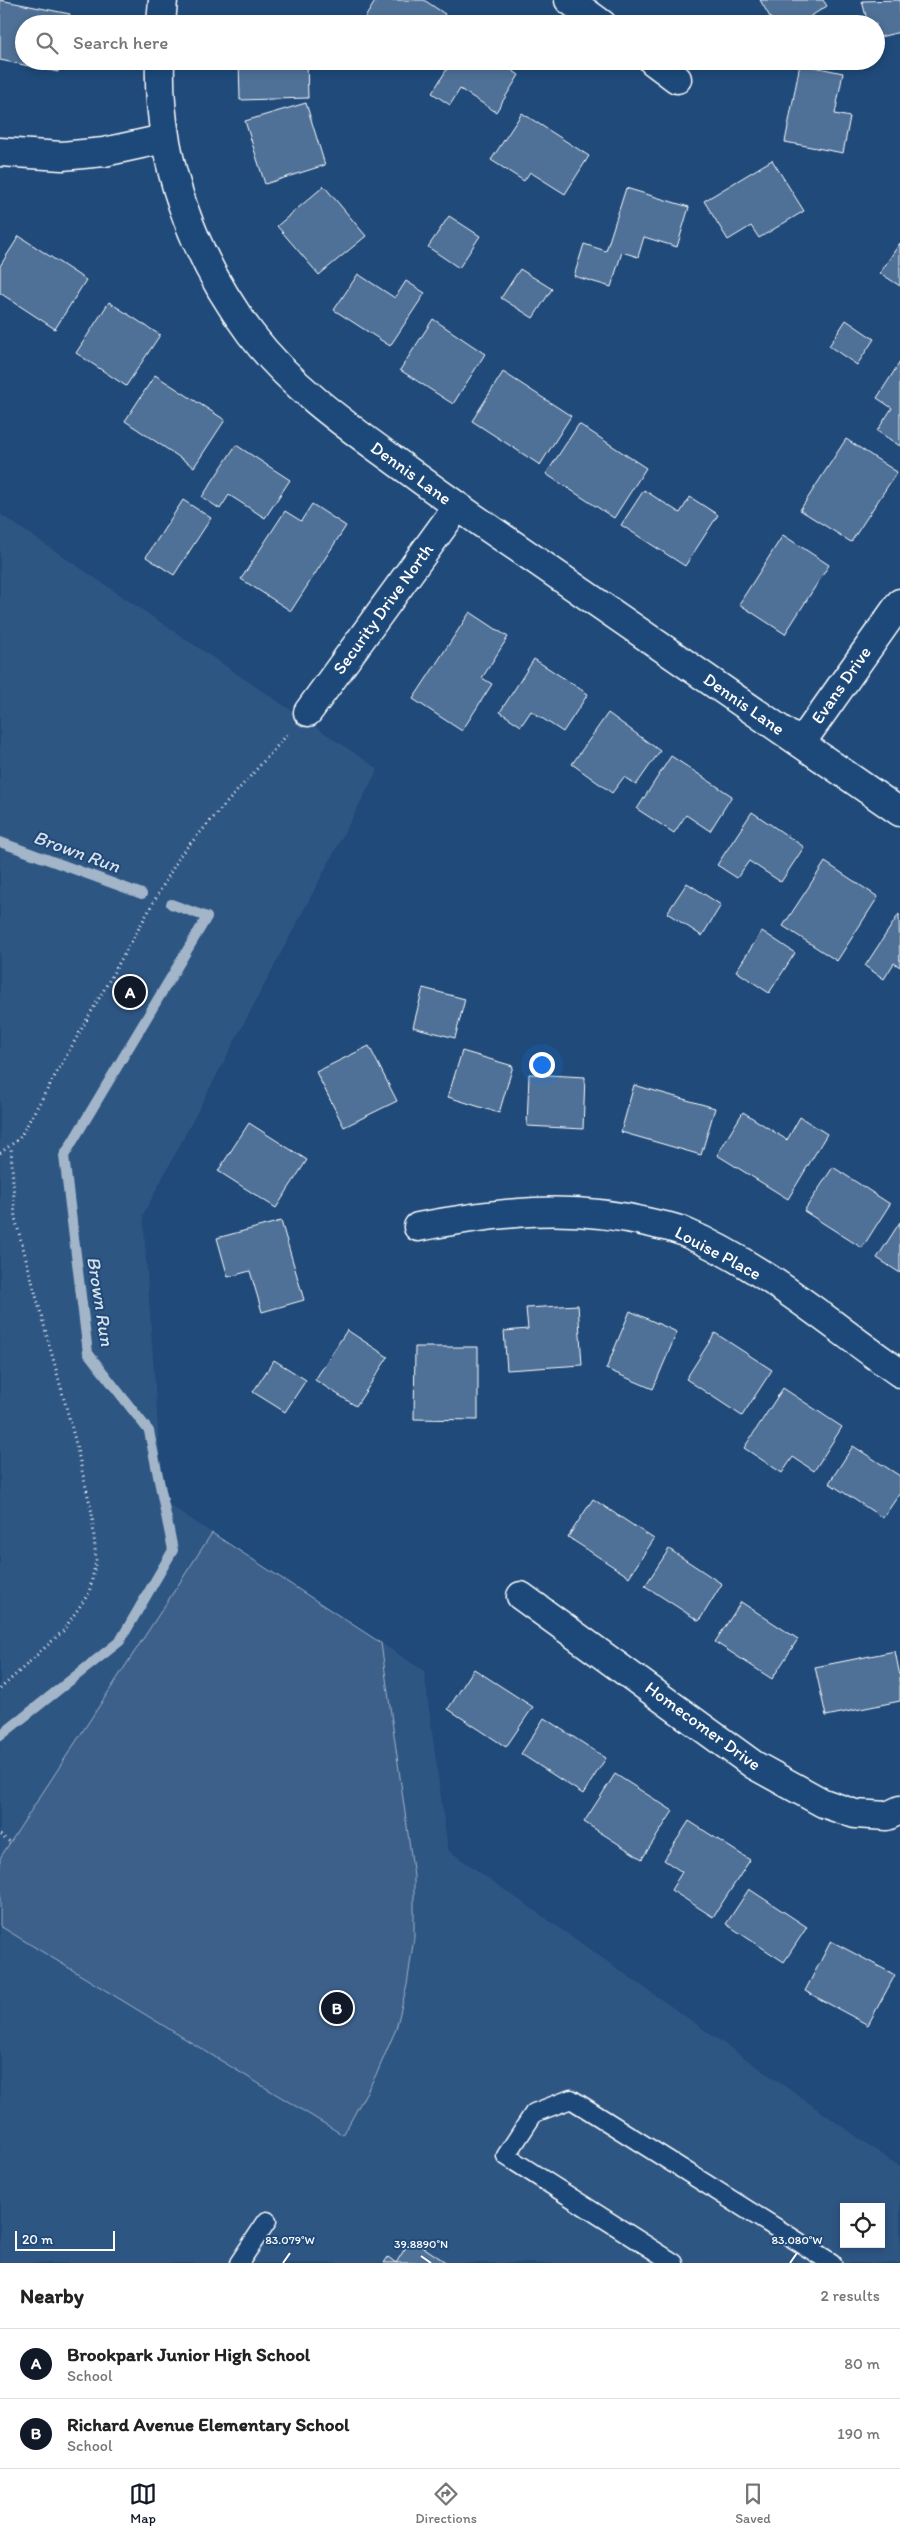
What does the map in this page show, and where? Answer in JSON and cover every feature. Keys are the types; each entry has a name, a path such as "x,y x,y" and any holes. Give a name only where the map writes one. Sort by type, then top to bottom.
{"street":[{"path":"162,15 163,0"},
{"path":"569,0 590,15"},
{"name":"Dennis Lane","path":"160,70 164,139 178,193 198,244 222,291 251,334 288,376 332,415 458,507 900,812"},
{"path":"666,70 677,78"},
{"path":"0,152 62,156 104,152 164,139"},
{"name":"Security Drive North","path":"308,712 458,507"},
{"name":"Evans Drive","path":"801,743 900,603"},
{"name":"Louise Place","path":"418,1227 509,1212 563,1211 622,1216 683,1231 744,1263 900,1373"},
{"name":"Homecomer Drive","path":"521,1596 754,1765 824,1803 855,1814 887,1816 900,1810"}],"lane":[{"path":"674,2263 506,2156 534,2113 571,2099 832,2263"},
{"path":"239,2263 266,2220"}],"path":[{"path":"0,1153 19,1139 181,854 308,712"},
{"path":"0,1689 63,1631 89,1593 96,1561 92,1513 74,1436 15,1218 11,1146"},
{"path":"0,1835 10,1842"}],"shaded area":[{"path":"0,514 378,769 143,1215 163,1501 424,1671 448,1850 900,2167 900,2263 0,2263"},
{"path":"212,1533 381,1643 414,1876 414,1937 407,1985 396,2029 377,2073 343,2135 0,1926 0,1858"}],"building":[{"path":"0,0 70,14 15,15 15,63 0,60"},
{"path":"376,0 424,0 445,14 444,15 367,15"},
{"path":"760,0 823,0 827,6 812,15 769,15"},
{"path":"900,0 900,32 885,36 885,15 866,15 862,1"},
{"path":"239,70 307,70 308,98 240,100"},
{"path":"446,70 512,70 519,75 496,112 460,89 450,105 432,93"},
{"path":"799,70 829,70 843,73 835,114 850,117 843,153 785,142"},
{"path":"306,103 325,165 265,184 245,121"},
{"path":"522,113 589,156 565,194 530,172 524,181 491,160"},
{"path":"772,160 804,211 759,238 751,226 728,240 704,201"},
{"path":"324,186 366,236 319,275 277,226"},
{"path":"626,188 689,207 677,247 644,237 638,257 622,252 611,287 574,276 584,244 606,251"},
{"path":"449,216 480,236 459,268 428,247"},
{"path":"19,236 86,280 55,329 0,293 0,266"},
{"path":"900,243 900,286 880,273"},
{"path":"520,269 552,289 533,318 501,298"},
{"path":"358,274 395,298 406,281 425,293 390,346 334,310"},
{"path":"109,302 160,335 126,386 76,353"},
{"path":"433,319 485,354 453,404 400,370"},
{"path":"846,320 874,339 857,365 829,346"},
{"path":"900,362 900,446 877,431 892,408 877,398"},
{"path":"503,372 571,416 540,465 472,421"},
{"path":"155,375 225,420 194,467 125,421"},
{"path":"579,424 646,468 614,518 546,474"},
{"path":"846,439 897,472 851,542 800,510"},
{"path":"236,445 290,480 265,518 229,495 220,509 202,497"},
{"path":"644,490 680,513 690,497 718,515 685,566 621,525"},
{"path":"183,500 211,518 174,575 146,557"},
{"path":"312,504 346,526 291,611 241,579 285,511 301,521"},
{"path":"783,535 829,565 785,634 739,604"},
{"path":"470,612 508,637 482,678 492,684 462,731 413,699"},
{"path":"534,659 588,694 563,732 531,711 521,726 500,712"},
{"path":"608,713 660,751 636,785 624,777 612,793 572,764"},
{"path":"671,756 732,796 710,831 686,815 674,833 637,809"},
{"path":"752,812 804,847 781,882 749,861 737,878 717,865"},
{"path":"825,862 878,897 837,961 783,926"},
{"path":"687,883 721,905 702,936 667,913"},
{"path":"899,914 900,967 894,963 884,979 865,966"},
{"path":"762,931 795,953 769,993 736,971"},
{"path":"423,988 465,999 455,1038 413,1027"},
{"path":"369,1046 397,1101 344,1127 316,1072"},
{"path":"462,1051 513,1066 499,1113 448,1097"},
{"path":"529,1074 585,1077 583,1129 527,1126"},
{"path":"634,1085 715,1108 701,1155 621,1132"},
{"path":"743,1112 787,1140 800,1117 827,1134 788,1199 717,1155"},
{"path":"249,1123 307,1160 276,1208 218,1171"},
{"path":"833,1167 890,1204 862,1248 804,1211"},
{"path":"281,1221 304,1300 262,1312 250,1271 228,1277 217,1238"},
{"path":"900,1222 900,1273 877,1258"},
{"path":"578,1305 582,1365 507,1370 504,1331 528,1329 526,1308"},
{"path":"630,1311 677,1332 653,1389 606,1369"},
{"path":"347,1330 388,1357 356,1406 315,1380"},
{"path":"715,1333 772,1370 742,1416 686,1379"},
{"path":"415,1347 478,1347 478,1420 414,1419"},
{"path":"274,1360 306,1380 285,1412 253,1392"},
{"path":"783,1388 842,1427 814,1471 793,1457 782,1473 744,1448"},
{"path":"853,1446 900,1476 900,1493 883,1518 829,1483"},
{"path":"593,1499 654,1539 629,1577 568,1537"},
{"path":"669,1549 722,1584 699,1621 645,1586"},
{"path":"741,1602 798,1639 772,1679 715,1642"},
{"path":"895,1651 900,1676 900,1701 826,1716 815,1667"},
{"path":"474,1669 533,1707 506,1747 448,1709"},
{"path":"544,1718 606,1758 583,1794 521,1754"},
{"path":"615,1774 673,1811 642,1859 584,1822"},
{"path":"689,1821 750,1860 713,1917 671,1890 682,1872 664,1860"},
{"path":"749,1889 807,1927 784,1962 726,1924"},
{"path":"831,1941 895,1975 868,2025 805,1991"},
{"path":"411,2239 447,2263 396,2263"},
{"path":"388,2257 396,2263 384,2263"}],"waterway":[{"name":"Brown Run","path":"0,842 142,894"},
{"name":"Brown Run","path":"0,1736 120,1641 173,1550 149,1431 88,1353 64,1156 207,917 171,904"}],"place":[{"name":"Brookpark Junior High School","path":"130,992"},
{"name":"Richard Avenue Elementary School","path":"337,2008"}]}
